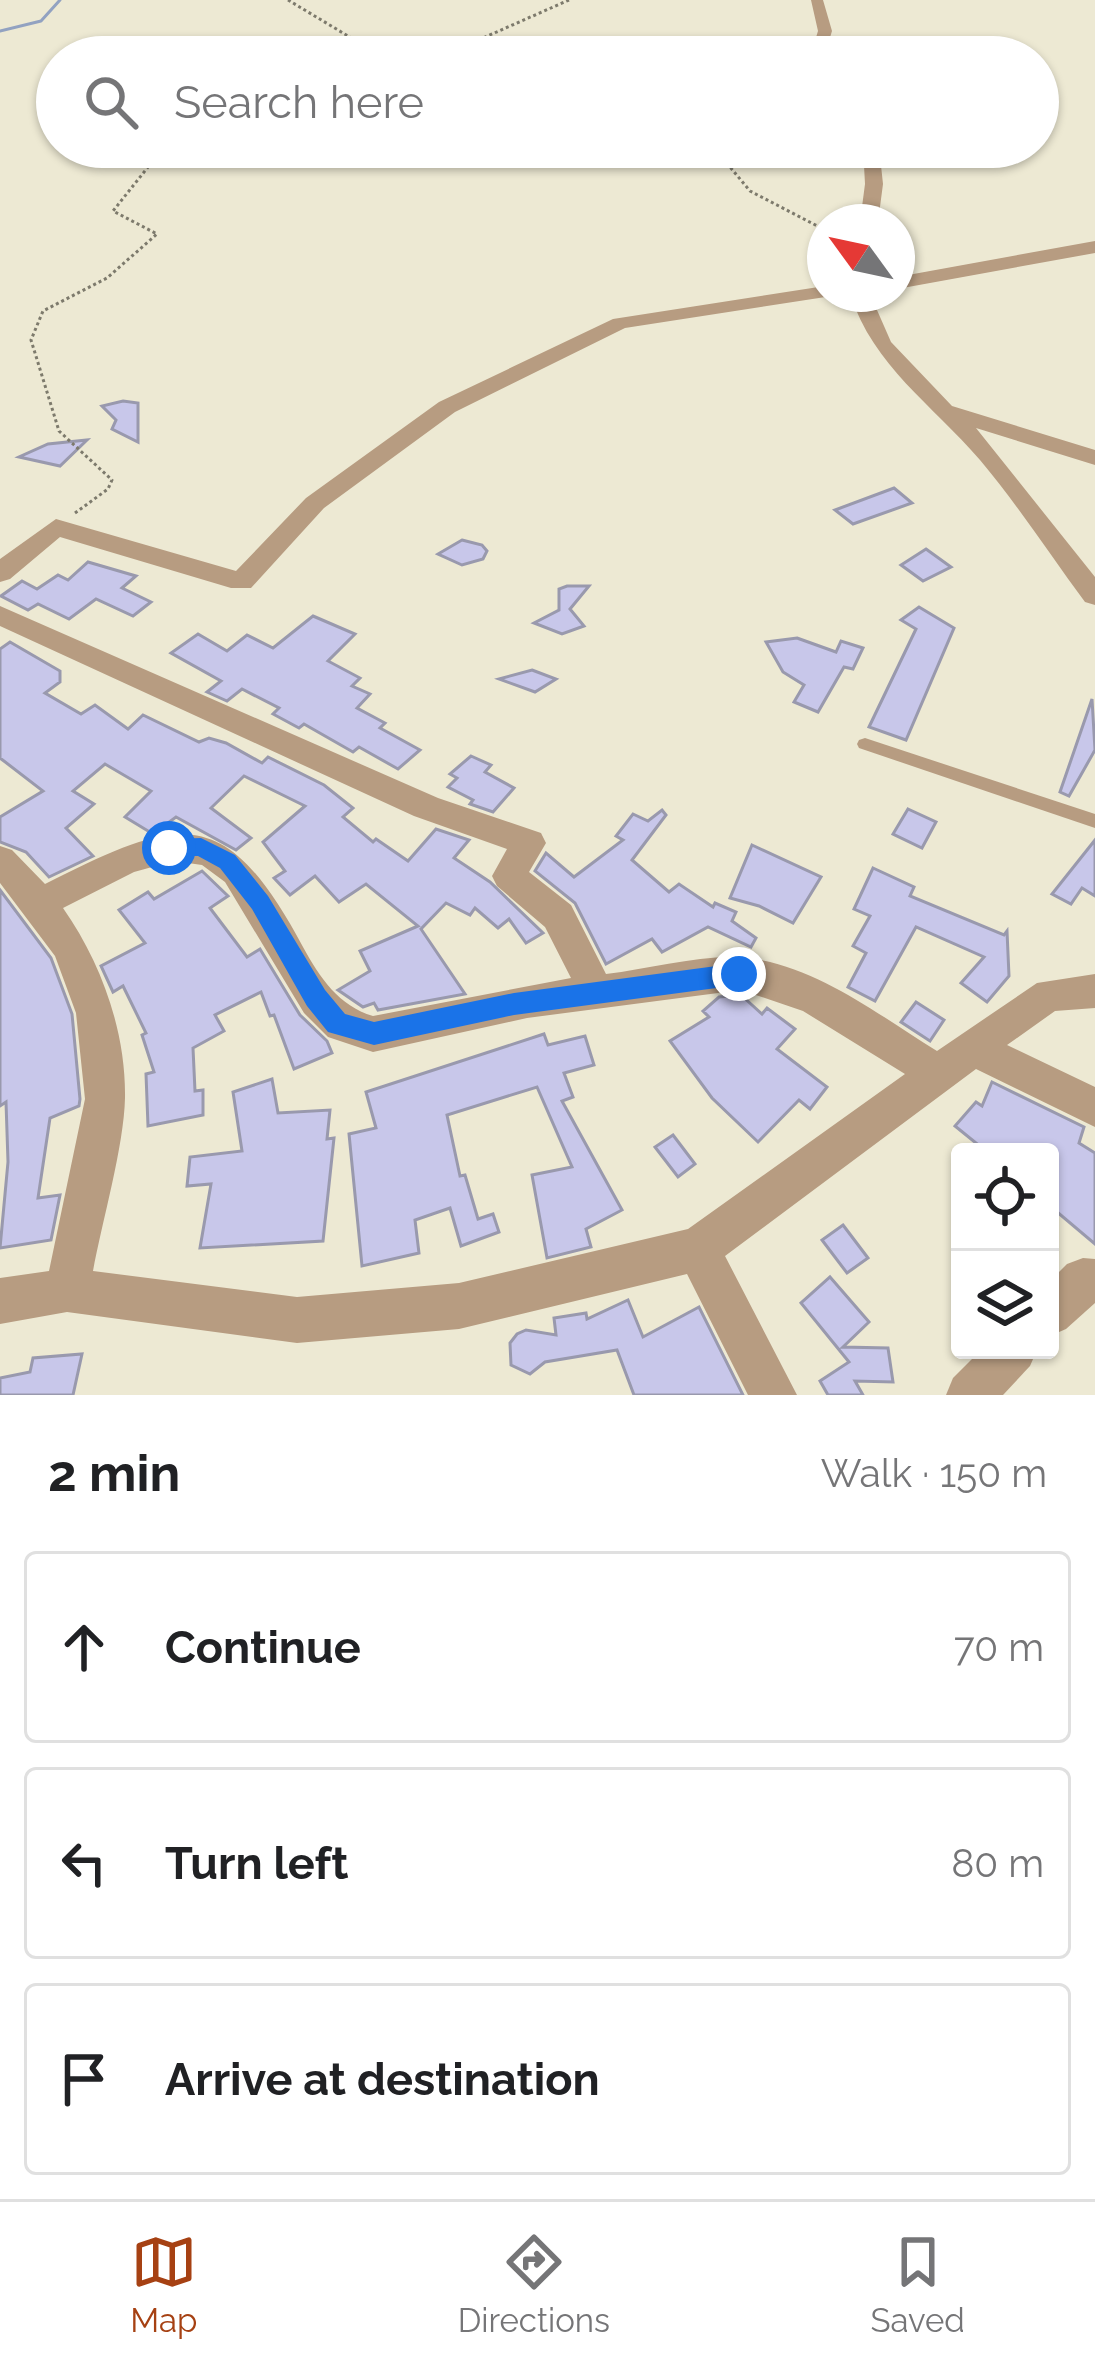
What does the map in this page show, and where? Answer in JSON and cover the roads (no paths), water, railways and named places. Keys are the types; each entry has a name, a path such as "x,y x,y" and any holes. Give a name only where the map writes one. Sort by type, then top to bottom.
{"street":[{"path":"817,0 823,36"},
{"path":"871,204 873,168"},
{"path":"915,281 1090,252"},
{"path":"0,573 56,526 241,582 315,503 447,407 620,323 807,295"},
{"path":"864,312 880,345 987,454 1095,596"},
{"path":"939,408 1095,458"},
{"path":"0,615 426,807 529,843 508,876 558,916 597,993"},
{"path":"40,903 169,848 201,847 227,861 260,902 316,998 337,1024 374,1034 514,1004 739,974 785,987 834,1010 935,1072"},
{"path":"0,860 40,903 71,949 95,1013 106,1099 68,1290"},
{"path":"0,1300 68,1290 297,1320 459,1306 698,1249 935,1072 1050,995 1095,991"},
{"path":"972,1047 1095,1108"},
{"path":"698,1249 773,1395"},
{"path":"1059,1304 1083,1280 1095,1281"},
{"path":"970,1395 1005,1359"}],"lane":[{"path":"865,744 1095,821"}],"waterway":[{"path":"0,31 41,21 60,0"}]}
